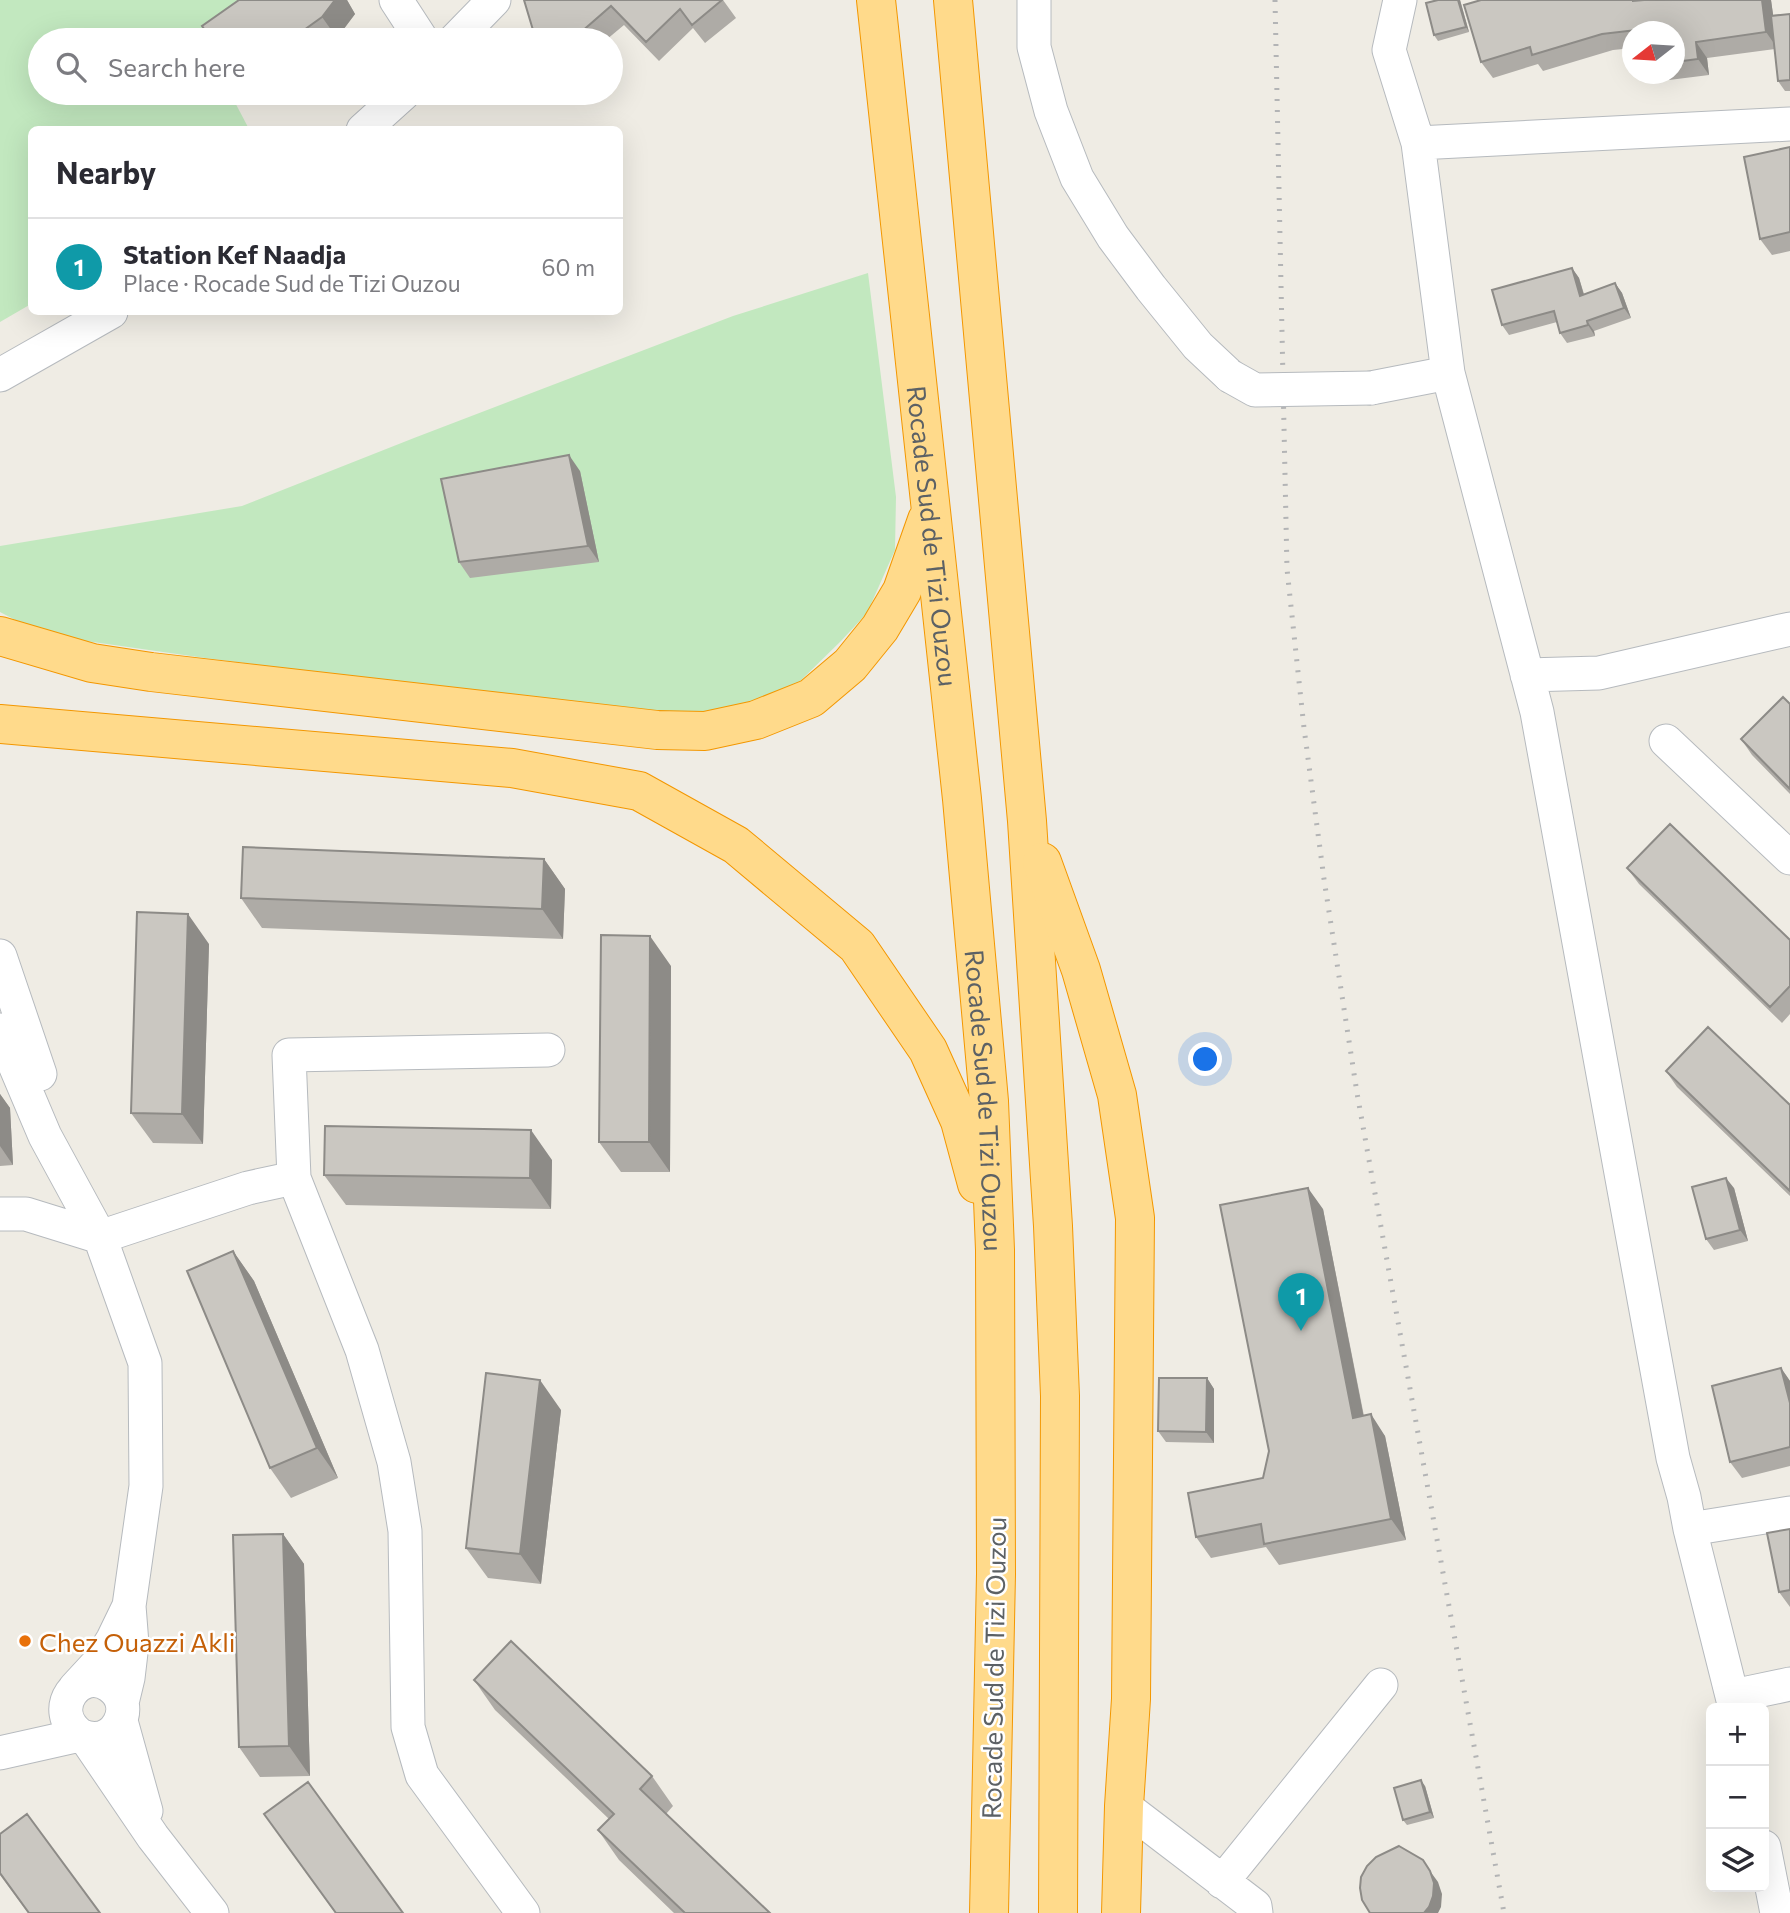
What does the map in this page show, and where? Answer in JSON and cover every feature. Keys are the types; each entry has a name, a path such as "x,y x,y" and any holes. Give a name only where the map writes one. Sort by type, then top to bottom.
{"highway":[{"name":"Rocade Sud de Tizi Ouzou","path":"876,0 962,799 989,1101 995,1250 996,1574 989,1913"},
{"path":"953,0 1027,821 1053,1226 1060,1396 1058,1913"},
{"path":"0,636 92,663 151,672 657,730 705,731 757,720 811,698 850,665 880,628 902,591 930,511"},
{"path":"0,724 512,768 639,791 736,845 857,946 928,1050 960,1121 995,1250"},
{"path":"1027,821 1081,970 1117,1095 1135,1218 1131,1699 1121,1913"}],"street":[{"path":"396,0 414,28"},
{"path":"467,28 494,0"},
{"path":"1034,0 1034,47 1051,111 1077,178 1112,237 1151,288 1198,346 1230,376 1255,390 1371,388 1448,373"},
{"path":"1400,0 1389,50 1418,143 1448,373 1537,712 1673,1458 1734,1702 1790,1684"},
{"path":"367,126 391,105"},
{"path":"1418,143 1790,124"},
{"path":"3,364 105,315"},
{"path":"1527,675 1599,673 1790,629"},
{"path":"1666,741 1790,858"},
{"path":"0,956 43,1082 70,1184"},
{"path":"0,1030 45,1136 100,1237 145,1363 146,1486 129,1606 132,1644 128,1678 121,1712 113,1732 93,1739 83,1736 0,1750"},
{"path":"523,1913 422,1775 408,1727 405,1531 394,1462 362,1350 294,1178 289,1055 548,1050"},
{"path":"0,1214 26,1214 100,1237 248,1188 294,1178"},
{"path":"1690,1530 1790,1514"},
{"path":"129,1606 99,1662 71,1694 66,1708 69,1723 83,1736 153,1837 212,1913"},
{"path":"0,1750 84,1683 103,1682 118,1694 153,1837"},
{"path":"1222,1882 1381,1685"},
{"path":"1124,1806 1255,1906 1256,1913"},
{"path":"1769,1872 1777,1913"}],"green space":[{"path":"0,0 246,0 229,28 28,28 28,105 236,105 247,126 28,126 28,306 0,322"},
{"path":"868,273 896,497 895,550 867,613 793,688 713,715 639,710 452,690 44,635 0,612 0,546 242,506 733,316"}],"building":[{"path":"239,0 335,0 322,17 307,28 202,26"},
{"path":"524,0 722,0 692,25 680,9 646,42 611,6 586,28 532,28"},
{"path":"1458,0 1466,27 1434,35 1426,3"},
{"path":"1481,0 1762,0 1766,32 1696,42 1698,59 1685,61 1685,21 1622,21 1622,32 1602,34 1532,55 1530,47 1481,62 1464,5"},
{"path":"1790,14 1790,80 1778,81 1771,16"},
{"path":"1790,147 1790,232 1760,239 1744,157"},
{"path":"1572,268 1580,296 1615,283 1624,308 1587,321 1588,325 1560,333 1554,311 1502,325 1492,290"},
{"path":"569,455 588,546 459,562 441,479"},
{"path":"1783,697 1790,704 1790,789 1741,739"},
{"path":"1670,824 1790,940 1790,986 1770,1007 1627,868"},
{"path":"243,847 544,859 542,909 241,898"},
{"path":"137,912 188,914 182,1114 131,1113"},
{"path":"601,935 650,936 649,1142 599,1142"},
{"path":"1708,1027 1790,1105 1790,1191 1666,1071"},
{"path":"325,1126 531,1130 530,1178 324,1175"},
{"path":"1726,1178 1740,1230 1706,1239 1692,1187"},
{"path":"1308,1188 1353,1418 1371,1414 1391,1519 1264,1544 1261,1524 1196,1537 1188,1493 1263,1478 1269,1451 1220,1205"},
{"path":"233,1251 317,1448 270,1468 187,1271"},
{"path":"1781,1368 1790,1403 1790,1447 1730,1462 1712,1386"},
{"path":"486,1373 540,1380 520,1554 466,1548"},
{"path":"1159,1378 1207,1378 1206,1432 1158,1431"},
{"path":"1790,1529 1790,1590 1779,1592 1767,1533"},
{"path":"283,1534 289,1746 239,1747 233,1535"},
{"path":"511,1641 652,1776 640,1789 770,1913 685,1913 598,1830 614,1814 474,1680"},
{"path":"1421,1780 1430,1812 1403,1820 1394,1788"},
{"path":"308,1782 403,1913 336,1913 264,1814"},
{"path":"27,1814 100,1913 29,1913 0,1873 0,1834"},
{"path":"1399,1846 1423,1860 1430,1871 1434,1883 1429,1907 1424,1913 1370,1913 1362,1900 1361,1877 1376,1857"}],"railway":[{"path":"1275,0 1287,569 1304,728 1357,1093 1504,1913"}],"place":[{"name":"Station Kef Naadja","path":"1301,1331"},
{"name":"Chez Ouazzi Akli","path":"25,1641"}]}
